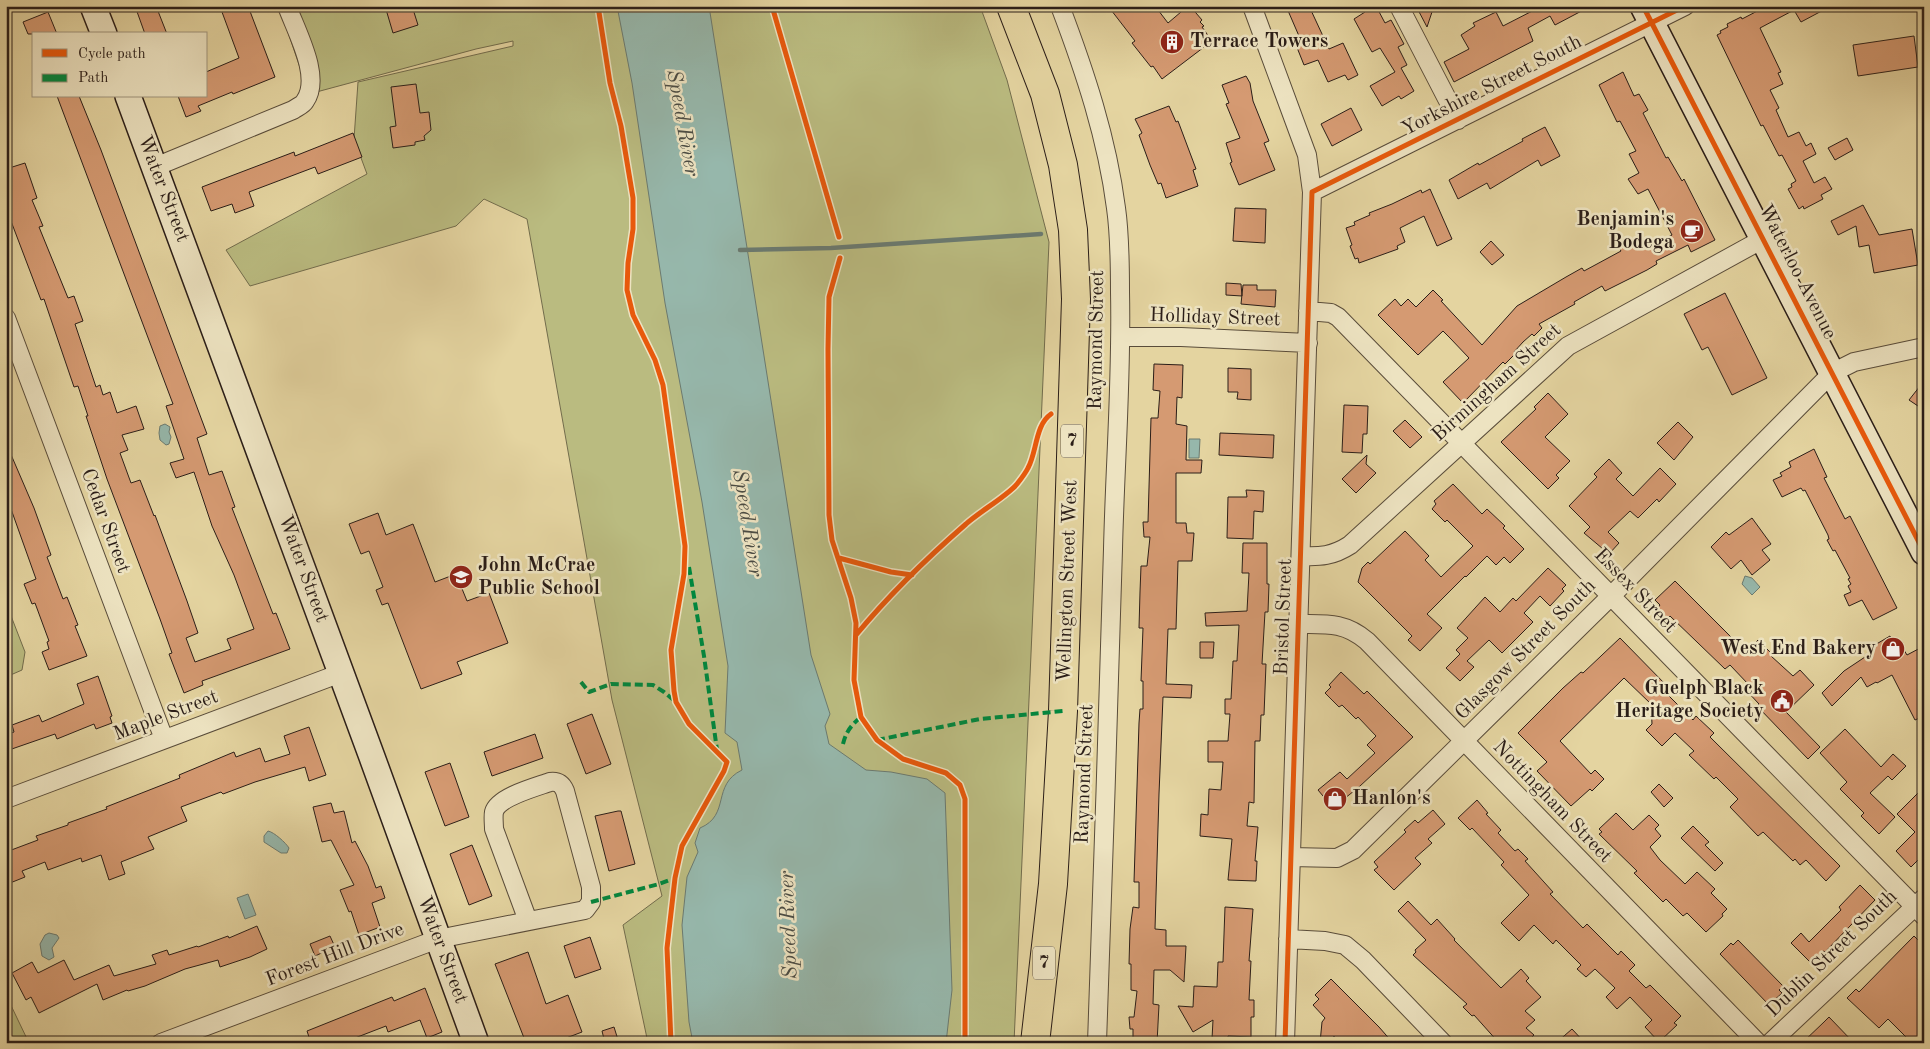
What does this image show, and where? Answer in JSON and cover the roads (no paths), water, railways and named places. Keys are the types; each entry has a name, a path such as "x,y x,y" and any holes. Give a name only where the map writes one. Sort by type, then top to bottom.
{"main road":[{"name":"Wellington Street West","path":"1012,6 1045,94 1063,166 1073,230 1076,299 1063,711 1053,884 1035,1043"}],"street":[{"path":"93,6 103,32"},
{"path":"155,167 293,110 304,103 309,94 312,80 309,66 287,6"},
{"name":"Raymond Street","path":"1060,6 1078,53 1098,116 1109,164 1119,238 1121,337 1114,495 1097,1043"},
{"name":"Bristol Street","path":"1252,6 1307,154 1312,192 1285,1043"},
{"path":"1399,6 1458,120"},
{"name":"Yorkshire Street South","path":"1312,192 1458,120 1648,15 1685,6"},
{"name":"Waterloo Avenue","path":"1648,15 1924,552"},
{"name":"Water Street","path":"129,98 476,1043"},
{"name":"Birmingham Street","path":"1301,556 1321,557 1333,555 1350,545 1568,346 1588,333 1763,238"},
{"name":"Essex Street","path":"1308,311 1331,313 1338,317 1610,597 1920,906"},
{"name":"Cedar Street","path":"6,318 164,739"},
{"name":"Holliday Street","path":"1121,337 1178,337 1308,343"},
{"name":"Glasgow Street South","path":"1290,857 1337,858 1353,850 1610,597 1832,373 1854,362 1924,347"},
{"name":"Nottingham Street","path":"1299,624 1342,626 1359,634 1386,659 1463,741 1758,1043"},
{"name":"Maple Street","path":"6,799 341,673"},
{"name":"Forest Hill Drive","path":"161,1043 438,939 528,922 584,910 591,902 591,887 565,791 562,785 556,782 550,782 506,799 498,804 493,813 494,828 528,922"},
{"name":"Dublin Street South","path":"1770,1043 1920,906"},
{"path":"1288,939 1325,940 1345,945 1443,1043"}],"water":[{"name":"Speed River","path":"617,6 709,6 811,655 830,714 825,726 829,744 866,770 891,772 927,779 945,793 952,990 946,1043 693,1043 689,1022 682,925 687,877 698,852 695,843 700,828 715,816 727,784 733,776 742,770 737,742 725,733 728,666 702,502 665,303 632,83"},
{"path":"165,424 170,427 171,437 169,444 166,445 160,440 159,433 160,426"},
{"path":"1189,439 1200,439 1199,458 1189,458"},
{"path":"1745,576 1752,578 1760,587 1752,595 1742,584"},
{"path":"268,831 283,841 289,848 287,853 281,853 264,842 264,836"},
{"path":"248,894 256,915 245,919 237,898"},
{"path":"49,933 57,935 59,938 52,948 54,957 49,960 42,956 40,944 45,935"}],"waterway":[{"path":"740,250 831,248 1041,234"}],"place":[{"name":"Terrace Towers","path":"1172,42"},
{"name":"Benjamin's Bodega","path":"1692,231"},
{"name":"John McCrae Public School","path":"461,577"},
{"name":"West End Bakery","path":"1893,649"},
{"name":"Guelph Black Heritage Society","path":"1782,701"},
{"name":"Hanlon's","path":"1335,799"}]}
